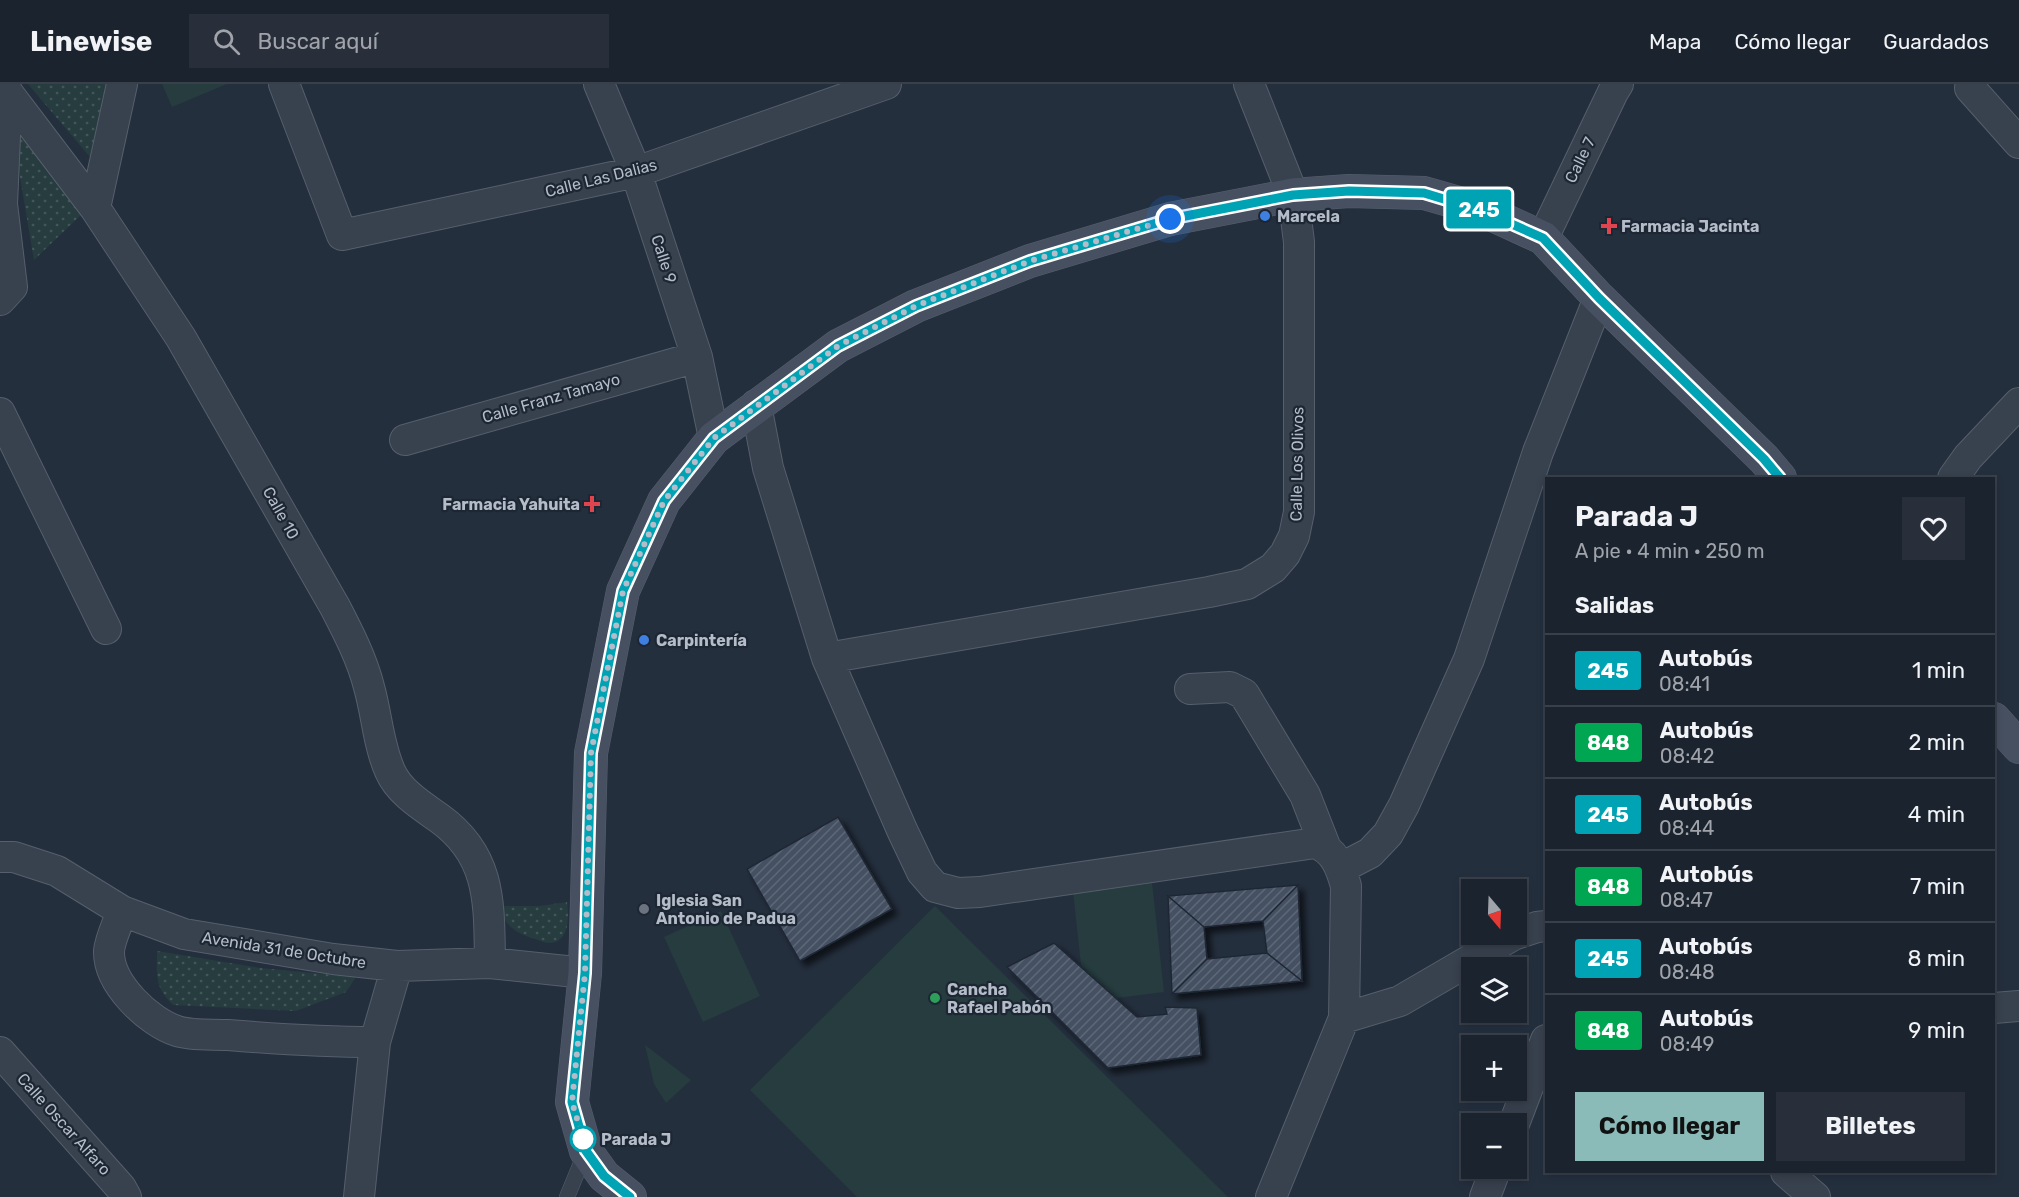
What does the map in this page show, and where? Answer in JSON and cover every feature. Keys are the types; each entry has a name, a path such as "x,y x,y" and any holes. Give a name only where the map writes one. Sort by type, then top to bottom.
{"main road":[{"path":"630,1197 604,1176 586,1151 572,1102 585,973 591,753 623,591 664,501 714,438 838,346 916,306 1009,269 1170,219 1293,195 1349,191 1424,193 1480,210 1543,238 1599,298 1764,459 1779,477"},
{"path":"1995,721 2019,747"}],"street":[{"path":"95,208 122,84"},
{"name":"Calle Las Dalias","path":"284,84 342,235 636,172 886,84"},
{"name":"Calle 9","path":"599,84 636,172 697,357 714,438"},
{"name":"Calle Los Olivos","path":"827,658 1247,584 1273,567 1286,555 1294,536 1299,512 1299,242 1293,195 1249,84"},
{"name":"Calle 7","path":"1543,238 1611,86"},
{"path":"0,300 12,287 2,204 4,88"},
{"name":"Calle 10","path":"4,88 95,208 181,338 335,607 353,643 369,686 381,744 391,774 411,798 444,822 467,843 476,859 480,867 489,909 490,963"},
{"path":"1970,88 2019,143"},
{"path":"756,405 768,468 827,658 907,841 922,872 935,887 958,893 981,892 1315,843 1333,857 1370,853 1388,834 1404,805 1469,659 1538,453 1599,298"},
{"name":"Calle Franz Tamayo","path":"405,440 697,357"},
{"path":"1954,477 1968,457 2019,403"},
{"path":"0,413 106,629"},
{"path":"1190,689 1230,687 1244,694 1305,795 1346,886 1344,1018 1271,1197"},
{"name":"Avenida 31 de Octubre","path":"0,857 14,857 57,871 122,911 184,934 333,959 398,966 490,963 585,973"},
{"path":"122,911 109,950 112,964 116,977 126,991 154,1021 179,1032 316,1042 375,1042"},
{"path":"1527,930 1545,926"},
{"path":"1344,1018 1400,1001 1497,945"},
{"path":"359,1197 375,1042 398,966"},
{"path":"1995,1008 2019,1006"},
{"name":"Calle Oscar Alfaro","path":"0,1052 122,1188 126,1197"},
{"path":"1519,1113 1544,1053"},
{"path":"1787,1173 1815,1197"},
{"path":"1485,1197 1492,1179"}],"lane":[{"path":"567,1197 586,1151"}],"green space":[{"path":"28,84 111,84 90,157"},
{"path":"162,84 227,84 172,107"},
{"path":"11,124 83,213 34,260"},
{"path":"1151,873 1164,992 1085,1002 1072,882"},
{"path":"567,902 567,928 561,939 549,943 522,935 512,928 504,919 499,906 540,906"},
{"name":"Cancha Rafael Pabón","path":"935,906 1228,1197 857,1197 750,1090"},
{"path":"721,911 760,996 703,1022 664,937"},
{"path":"157,951 260,968 356,977 346,992 296,1011 173,1005 162,992 158,980"},
{"path":"645,1045 691,1080 666,1103 654,1084"}],"building":[{"path":"838,817 892,909 800,961 747,869"},
{"path":"1298,885 1302,981 1267,953 1263,921"},
{"path":"1298,885 1263,921 1204,927 1168,896"},
{"path":"1168,896 1204,927 1207,959 1172,994"},
{"path":"1054,943 1137,1017 1167,1014 1165,1007 1197,1008 1201,1055 1108,1068 1007,967"},
{"path":"1267,953 1302,981 1172,994 1207,959"}],"bus line":[{"name":"245","path":"630,1197 604,1176 586,1151 572,1102 585,973 591,753 623,591 664,501 714,438 838,346 916,306 1030,261 1170,219 1293,195 1349,191 1424,193 1480,210 1543,238 1599,298 1764,459 1779,477"}],"place":[{"name":"Marcela","path":"1265,216"},
{"name":"Farmacia Jacinta","path":"1609,226"},
{"name":"Farmacia Yahuita","path":"592,504"},
{"name":"Carpintería","path":"644,640"},
{"name":"Iglesia San Antonio de Padua","path":"644,909"},
{"name":"Cancha Rafael Pabón","path":"935,998"},
{"name":"Parada J","path":"583,1139"}],"route":[{"path":"583,1139 572,1102 585,973 591,753 623,591 664,501 714,438 838,346 916,306 1030,261 1170,219"}]}
